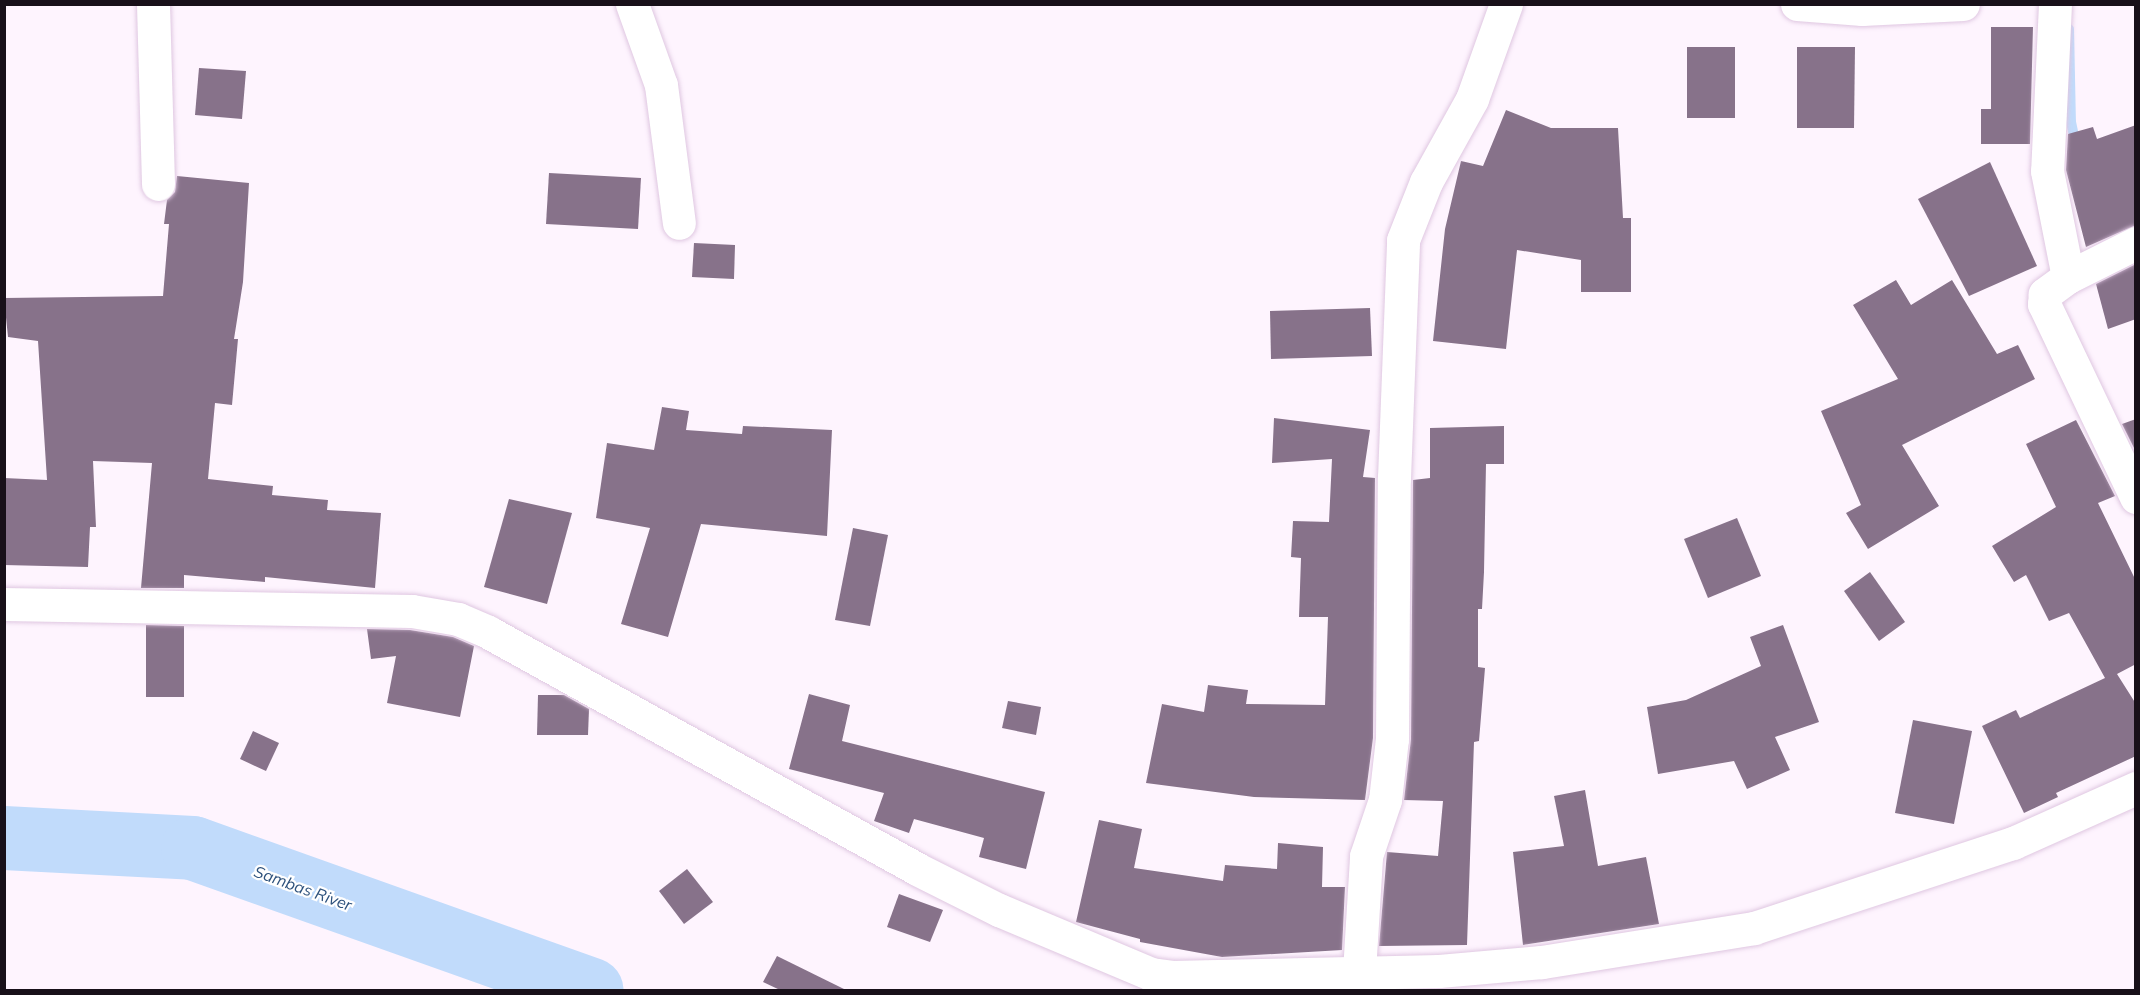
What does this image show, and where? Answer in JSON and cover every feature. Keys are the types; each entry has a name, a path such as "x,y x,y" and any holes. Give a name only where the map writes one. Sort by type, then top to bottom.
{"street":[{"path":"153,4 158,184"},
{"path":"632,4 661,85 680,223"},
{"path":"1359,972 1366,856 1385,800 1392,739 1394,478 1403,240 1426,182 1472,99 1506,4"},
{"path":"1797,4 1862,9 1963,4"},
{"path":"2055,4 2047,171 2068,277"},
{"path":"2136,243 2068,277 2045,294 2044,304 2136,497"},
{"path":"4,604 412,611 458,619 561,672 917,869 999,910 1151,974 1172,977 1439,971 1542,962 1754,928 2013,843 2136,788"}],"building":[{"path":"1991,27 2033,27 2030,144 1981,144 1981,109 1991,109"},
{"path":"1687,47 1735,47 1735,118 1687,118"},
{"path":"1797,47 1855,47 1854,128 1797,128"},
{"path":"199,68 246,71 242,119 195,115"},
{"path":"1506,110 1551,128 1618,128 1623,218 1631,218 1631,292 1581,292 1581,260 1517,250 1506,349 1433,341 1445,229 1461,161 1483,166"},
{"path":"2136,125 2136,225 2086,247 2066,170 2068,134 2093,127 2097,139"},
{"path":"1990,162 2037,266 1969,296 1918,199"},
{"path":"549,173 641,178 638,229 546,224"},
{"path":"177,176 249,183 243,282 234,339 238,339 232,405 215,403 208,479 273,486 272,495 328,500 327,510 381,513 375,588 265,577 265,582 184,575 184,588 141,588 152,463 93,461 96,527 90,527 88,567 4,565 4,478 47,480 38,341 8,337 4,298 163,296 169,224 164,224 167,200 175,192"},
{"path":"694,243 735,245 734,279 692,277"},
{"path":"2136,264 2136,319 2108,329 2096,284"},
{"path":"1896,280 1911,305 1952,280 1997,354 2018,345 2035,379 1902,445 1939,506 1868,549 1846,513 1861,505 1821,411 1898,379 1853,305"},
{"path":"1370,308 1372,356 1271,359 1270,311"},
{"path":"662,407 689,411 686,430 742,434 743,426 832,430 827,536 701,524 668,637 621,624 650,528 596,518 607,443 654,450"},
{"path":"1274,418 1370,430 1363,477 1375,478 1373,738 1365,800 1254,797 1146,783 1162,704 1204,712 1208,685 1248,690 1246,704 1325,705 1328,617 1299,617 1301,558 1291,557 1293,521 1329,522 1332,459 1272,463"},
{"path":"2136,419 2136,452 2122,424"},
{"path":"2076,420 2115,496 2098,503 2136,581 2136,664 2117,674 2136,704 2136,756 2056,793 2058,797 2024,813 1982,726 2016,710 2020,718 2105,678 2069,613 2049,621 2026,575 2014,582 1992,546 2056,507 2026,444"},
{"path":"1504,426 1504,464 1486,464 1482,609 1478,609 1478,667 1485,668 1479,741 1474,742 1467,945 1379,946 1387,852 1438,856 1443,801 1404,800 1411,739 1413,480 1430,478 1430,428"},
{"path":"509,499 572,513 547,604 484,587"},
{"path":"1737,518 1761,576 1708,598 1684,539"},
{"path":"853,528 888,535 870,626 835,620"},
{"path":"1870,572 1905,622 1879,641 1844,591"},
{"path":"146,625 184,626 184,697 146,697"},
{"path":"1783,625 1819,722 1775,737 1790,770 1747,789 1734,761 1658,774 1647,707 1686,700 1761,666 1750,637"},
{"path":"367,629 410,630 453,637 474,646 460,717 387,703 396,656 371,659"},
{"path":"809,694 850,705 842,741 1045,792 1026,869 979,857 984,838 914,819 909,833 874,821 884,793 789,769"},
{"path":"538,695 564,695 589,709 588,735 537,735"},
{"path":"1008,701 1041,707 1036,735 1002,728"},
{"path":"1913,720 1972,731 1954,824 1895,813"},
{"path":"253,731 279,743 266,771 240,759"},
{"path":"1585,790 1598,866 1646,857 1659,924 1523,945 1513,852 1564,846 1554,796"},
{"path":"1099,820 1142,829 1134,868 1223,881 1225,865 1277,869 1278,843 1323,847 1322,887 1345,887 1342,950 1222,957 1140,942 1140,939 1076,922"},
{"path":"687,869 713,902 684,924 659,891"},
{"path":"899,894 943,910 930,942 887,927"},
{"path":"777,956 846,990 780,990 763,982"}],"waterway":[{"path":"2069,29 2071,122 2076,145"},
{"name":"Sambas River","path":"4,838 193,848 591,990"}]}
